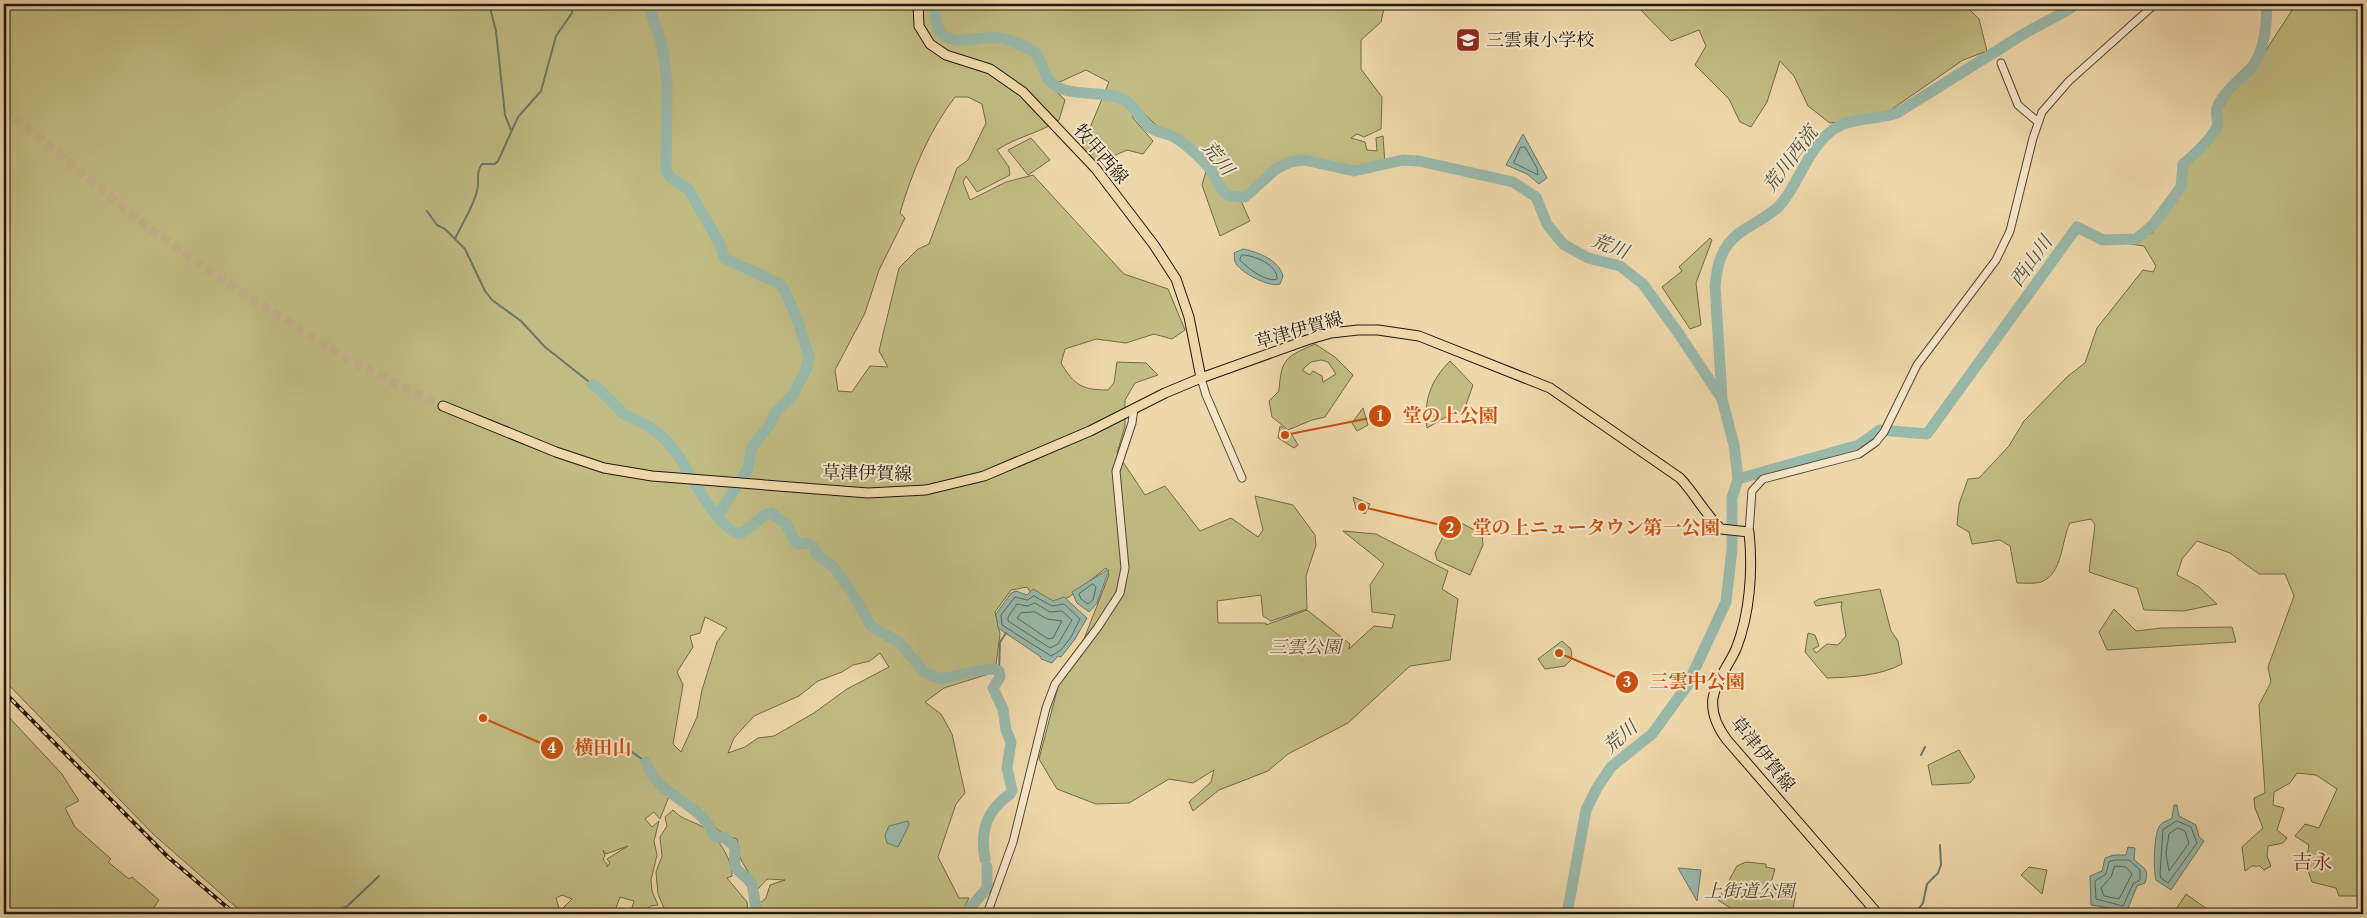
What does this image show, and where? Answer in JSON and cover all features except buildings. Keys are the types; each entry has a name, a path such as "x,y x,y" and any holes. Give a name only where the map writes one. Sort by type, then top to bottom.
{"main road":[{"name":"牧甲西線","path":"918,4 919,26 930,44 946,55 990,70 1022,92 1096,169 1125,207 1161,255 1176,279 1189,317 1201,378"},
{"name":"草津伊賀線","path":"443,406 556,452 604,468 652,476 868,493 926,490 984,476 1090,431 1134,408 1201,378 1331,334 1378,330 1419,336 1550,388 1680,478 1695,493 1711,518 1721,529 1747,532 1751,551 1746,615 1735,652 1715,689 1713,703 1715,719 1727,740 1878,914"}],"street":[{"path":"1747,532 1752,491 1764,479 1859,454 1876,442 1884,432 1916,365 1996,260 2010,231 2038,122 2047,103 2154,4"},
{"path":"2001,62 2018,105 2038,122"},
{"path":"1201,378 1206,395 1242,478"},
{"path":"987,914 1013,842 1046,708 1054,684 1098,627 1120,593 1125,568 1116,471 1131,430 1134,408"},
{"path":"1100,914 1129,914"}],"green space":[{"name":"三雲公園","path":"4,4 1385,4 1381,22 1361,40 1361,69 1382,97 1381,129 1364,137 1357,134 1351,138 1365,142 1367,150 1377,151 1376,138 1383,136 1385,165 1356,173 1301,162 1265,175 1239,196 1250,221 1220,236 1202,185 1207,168 1193,149 1156,125 1133,103 1133,118 1153,141 1143,154 1127,150 1096,164 1082,147 1109,82 1086,70 1051,86 1065,100 1059,120 997,150 1009,167 1010,175 977,192 966,176 963,182 970,200 1006,182 1033,175 1124,274 1168,289 1185,330 1172,339 1154,334 1126,343 1096,339 1065,349 1061,363 1075,381 1092,389 1108,390 1114,383 1117,362 1146,363 1158,375 1135,383 1125,400 1125,426 1117,453 1145,495 1165,486 1200,531 1231,518 1258,537 1263,530 1255,496 1293,505 1315,535 1316,545 1306,576 1307,609 1271,621 1263,616 1261,595 1217,601 1218,623 1266,623 1266,625 1307,610 1350,644 1349,649 1374,626 1392,628 1395,615 1372,612 1370,585 1384,564 1343,531 1376,534 1448,571 1442,589 1458,599 1450,660 1410,666 1348,723 1288,754 1268,771 1219,790 1193,811 1189,802 1211,782 1214,770 1193,783 1169,779 1129,803 1096,804 1057,789 1039,759 1059,683 1075,662 1109,575 1106,568 1069,597 1041,608 1027,587 1011,590 995,612 1000,634 995,672 944,688 925,702 941,714 952,734 965,793 956,804 938,857 959,898 969,898 961,914 754,914 753,909 766,898 770,885 785,880 767,879 758,889 740,858 737,839 725,836 676,792 670,794 660,819 654,812 645,819 652,827 659,821 654,841 657,855 651,880 652,891 658,905 650,906 643,914 630,914 634,901 620,897 615,911 627,914 345,914 346,906 332,914 244,914 153,834 4,680","holes":["955,97 968,97 982,104 986,123 968,160 957,168 929,244 918,249 899,268 879,351 888,367 870,366 852,392 838,391 835,370 865,313 879,270 905,218 900,213 910,182 929,138","705,617 727,628 717,642 702,690 697,717 681,752 673,744 683,685 677,672 693,647 690,636 700,633","880,653 889,667 847,689 814,713 774,736 758,738 745,747 728,753 734,738 754,716 799,696 818,681 842,672 853,665 870,661","628,846 607,859 610,863 607,867 603,859 605,856 603,850 606,854","562,895 572,899 560,911 556,898"]},
{"path":"1635,4 1964,4 1979,19 1987,51 1963,60 1882,116 1830,123 1808,106 1794,76 1780,61 1767,102 1751,127 1740,122 1729,99 1695,65 1706,46 1699,30 1671,41"},
{"path":"2296,4 2363,4 2363,875 2361,874 2361,882 2363,883 2363,896 2339,896 2336,888 2312,882 2306,865 2309,845 2295,836 2305,824 2319,828 2337,789 2316,775 2297,773 2290,783 2274,792 2273,805 2284,808 2277,830 2287,838 2283,843 2268,846 2267,856 2271,866 2264,870 2260,866 2252,866 2245,871 2242,847 2263,828 2255,808 2254,798 2265,793 2259,705 2271,682 2268,667 2294,596 2285,574 2259,574 2230,553 2197,541 2182,559 2177,575 2199,587 2217,604 2184,611 2144,610 2137,588 2089,572 2095,525 2091,519 2070,523 2054,572 2041,582 2033,583 2017,583 2010,546 2000,540 1972,544 1969,532 1957,525 1959,504 1968,479 1979,478 2009,446 2024,421 2068,376 2085,363 2097,328 2143,270 2153,272 2156,266 2144,246 2130,244 2152,233 2184,189 2185,165 2202,151 2219,130 2221,110 2235,87 2257,64"},
{"path":"1031,138 1050,160 1028,175 1008,150"},
{"path":"1710,238 1712,240 1696,283 1701,325 1690,329 1662,287 1682,271 1679,267"},
{"path":"1315,344 1335,357 1353,375 1325,417 1288,430 1272,417 1269,401 1279,391 1281,372 1287,360 1297,352","holes":["1321,360 1328,362 1336,374 1323,382 1322,376 1313,371 1310,375 1302,370 1311,362"]},
{"path":"1450,361 1473,385 1463,413 1446,417 1427,428 1426,409 1433,383"},
{"path":"1363,408 1368,425 1357,431 1352,423"},
{"path":"1280,426 1291,433 1298,445 1294,448 1278,438"},
{"path":"1353,497 1370,504 1365,514 1356,509"},
{"path":"1452,518 1482,534 1483,545 1470,575 1437,560 1435,553"},
{"path":"1880,589 1891,631 1898,641 1902,664 1875,673 1827,678 1805,652 1808,633 1815,635 1819,646 1813,649 1816,653 1827,644 1838,645 1846,636 1841,607 1842,602 1816,606 1814,602 1819,599"},
{"path":"2114,609 2136,631 2161,628 2232,627 2236,642 2107,650 2099,632"},
{"path":"1562,641 1571,649 1572,659 1565,666 1545,669 1538,659"},
{"path":"4,712 62,774 79,801 65,808 75,827 111,859 108,862 129,879 132,877 159,900 153,909 144,914 4,914"},
{"path":"1959,750 1975,777 1970,783 1932,785 1928,765"},
{"path":"673,810 706,829 720,844 728,857 732,870 732,876 727,878 747,902 748,914 652,914 654,909 664,908 658,894 656,872 662,856 660,837 667,826 665,817"},
{"name":"上街道公園","path":"1746,862 1766,864 1766,867 1775,869 1771,883 1796,892 1793,909 1789,909 1790,914 1740,914 1718,900 1737,866"},
{"path":"2029,867 2047,870 2042,894 2021,875"},
{"path":"2186,894 2214,914 2173,914"}],"water":[{"path":"1523,134 1547,178 1539,184 1527,174 1506,165"},
{"path":"1243,249 1255,252 1273,261 1281,270 1283,276 1280,284 1269,284 1242,270 1235,262 1234,253"},
{"path":"1109,570 1097,603 1089,612 1077,603 1072,592"},
{"path":"1033,589 1053,601 1064,597 1087,618 1075,639 1061,657 1058,656 1052,663 1041,659 1041,657 998,628 996,614 1011,593 1016,591 1027,595"},
{"path":"2174,805 2177,805 2179,816 2196,825 2199,837 2204,841 2171,890 2156,880 2154,868 2157,831 2160,825 2172,818"},
{"path":"908,821 909,825 898,847 887,843 885,835 889,826"},
{"path":"2128,847 2135,848 2134,859 2147,873 2145,883 2137,886 2127,911 2091,905 2090,876 2102,871 2105,858 2114,855 2126,855"},
{"path":"1678,868 1701,870 1697,901"}],"waterway":[{"path":"489,4 496,31 505,115 511,130"},
{"path":"455,239 475,197 480,167 482,164 495,164 498,161 518,117 541,91 556,36 572,13 573,4"},
{"path":"648,4 662,45 667,82 666,171 672,179 688,189 719,242 724,258 780,284 798,321 809,357 806,370 792,396 776,412 770,424 752,447 748,469 718,515"},
{"name":"荒川","path":"934,4 936,21 940,31 947,37 955,40 999,38 1013,42 1036,53 1047,77 1055,86 1073,92 1114,96 1126,101 1151,128 1176,138 1194,152 1210,169 1222,190 1230,196 1245,197 1276,169 1290,162 1304,160 1354,171 1403,160 1419,161 1513,182 1536,197 1547,224 1563,244 1588,258 1620,266 1643,284 1679,334 1722,399 1734,445 1738,479 1732,498 1732,549 1726,602 1687,686 1652,734 1611,767 1597,788 1586,810 1567,914"},
{"name":"荒川西流","path":"1722,397 1715,286 1721,258 1734,237 1768,215 1781,204 1811,154 1825,136 1834,129 1849,122 1897,113 2075,4"},
{"name":"西山川","path":"1738,479 1859,445 1880,430 1927,434 2077,227 2103,240 2136,239 2153,225 2181,187 2183,164 2206,142 2217,127 2217,108 2220,102 2228,91 2252,67 2260,53 2264,36 2266,4"},
{"path":"427,211 437,225 445,229 465,249 485,291 492,300 521,321 545,347 593,385"},
{"path":"593,385 627,416 646,425 666,441 678,455 715,514 734,531 742,533 766,514 771,513 786,524 797,544 807,543 814,547 816,554 834,567 853,594 871,626 900,643 925,673 942,679 981,670 994,669 999,671 1000,677 993,688 1003,709 1006,730 1011,742 1007,768 1012,790 995,807 987,822 983,839 985,859"},
{"path":"999,671 1000,642 1006,633"},
{"path":"622,745 646,762"},
{"path":"1921,755 1925,747"},
{"path":"646,762 650,772 663,787 703,818 716,837 725,838 735,847 736,867 752,884 757,914"},
{"path":"1915,914 1923,903 1927,884 1938,873 1941,865 1940,845"},
{"path":"965,914 987,888 987,867"},
{"path":"339,914 379,876"}],"tunnel":[{"path":"4,110 157,234 253,300 362,367 443,406"}],"railway":[{"path":"4,692 168,857 235,914"}],"place":[{"name":"三雲東小学校","path":"1468,40"},
{"name":"堂の上公園","path":"1285,435"},
{"name":"堂の上ニュータウン第一公園","path":"1362,507"},
{"name":"三雲中公園","path":"1559,653"},
{"name":"横田山","path":"483,718"}],"district":[{"name":"吉永","path":"2312,862"}]}
